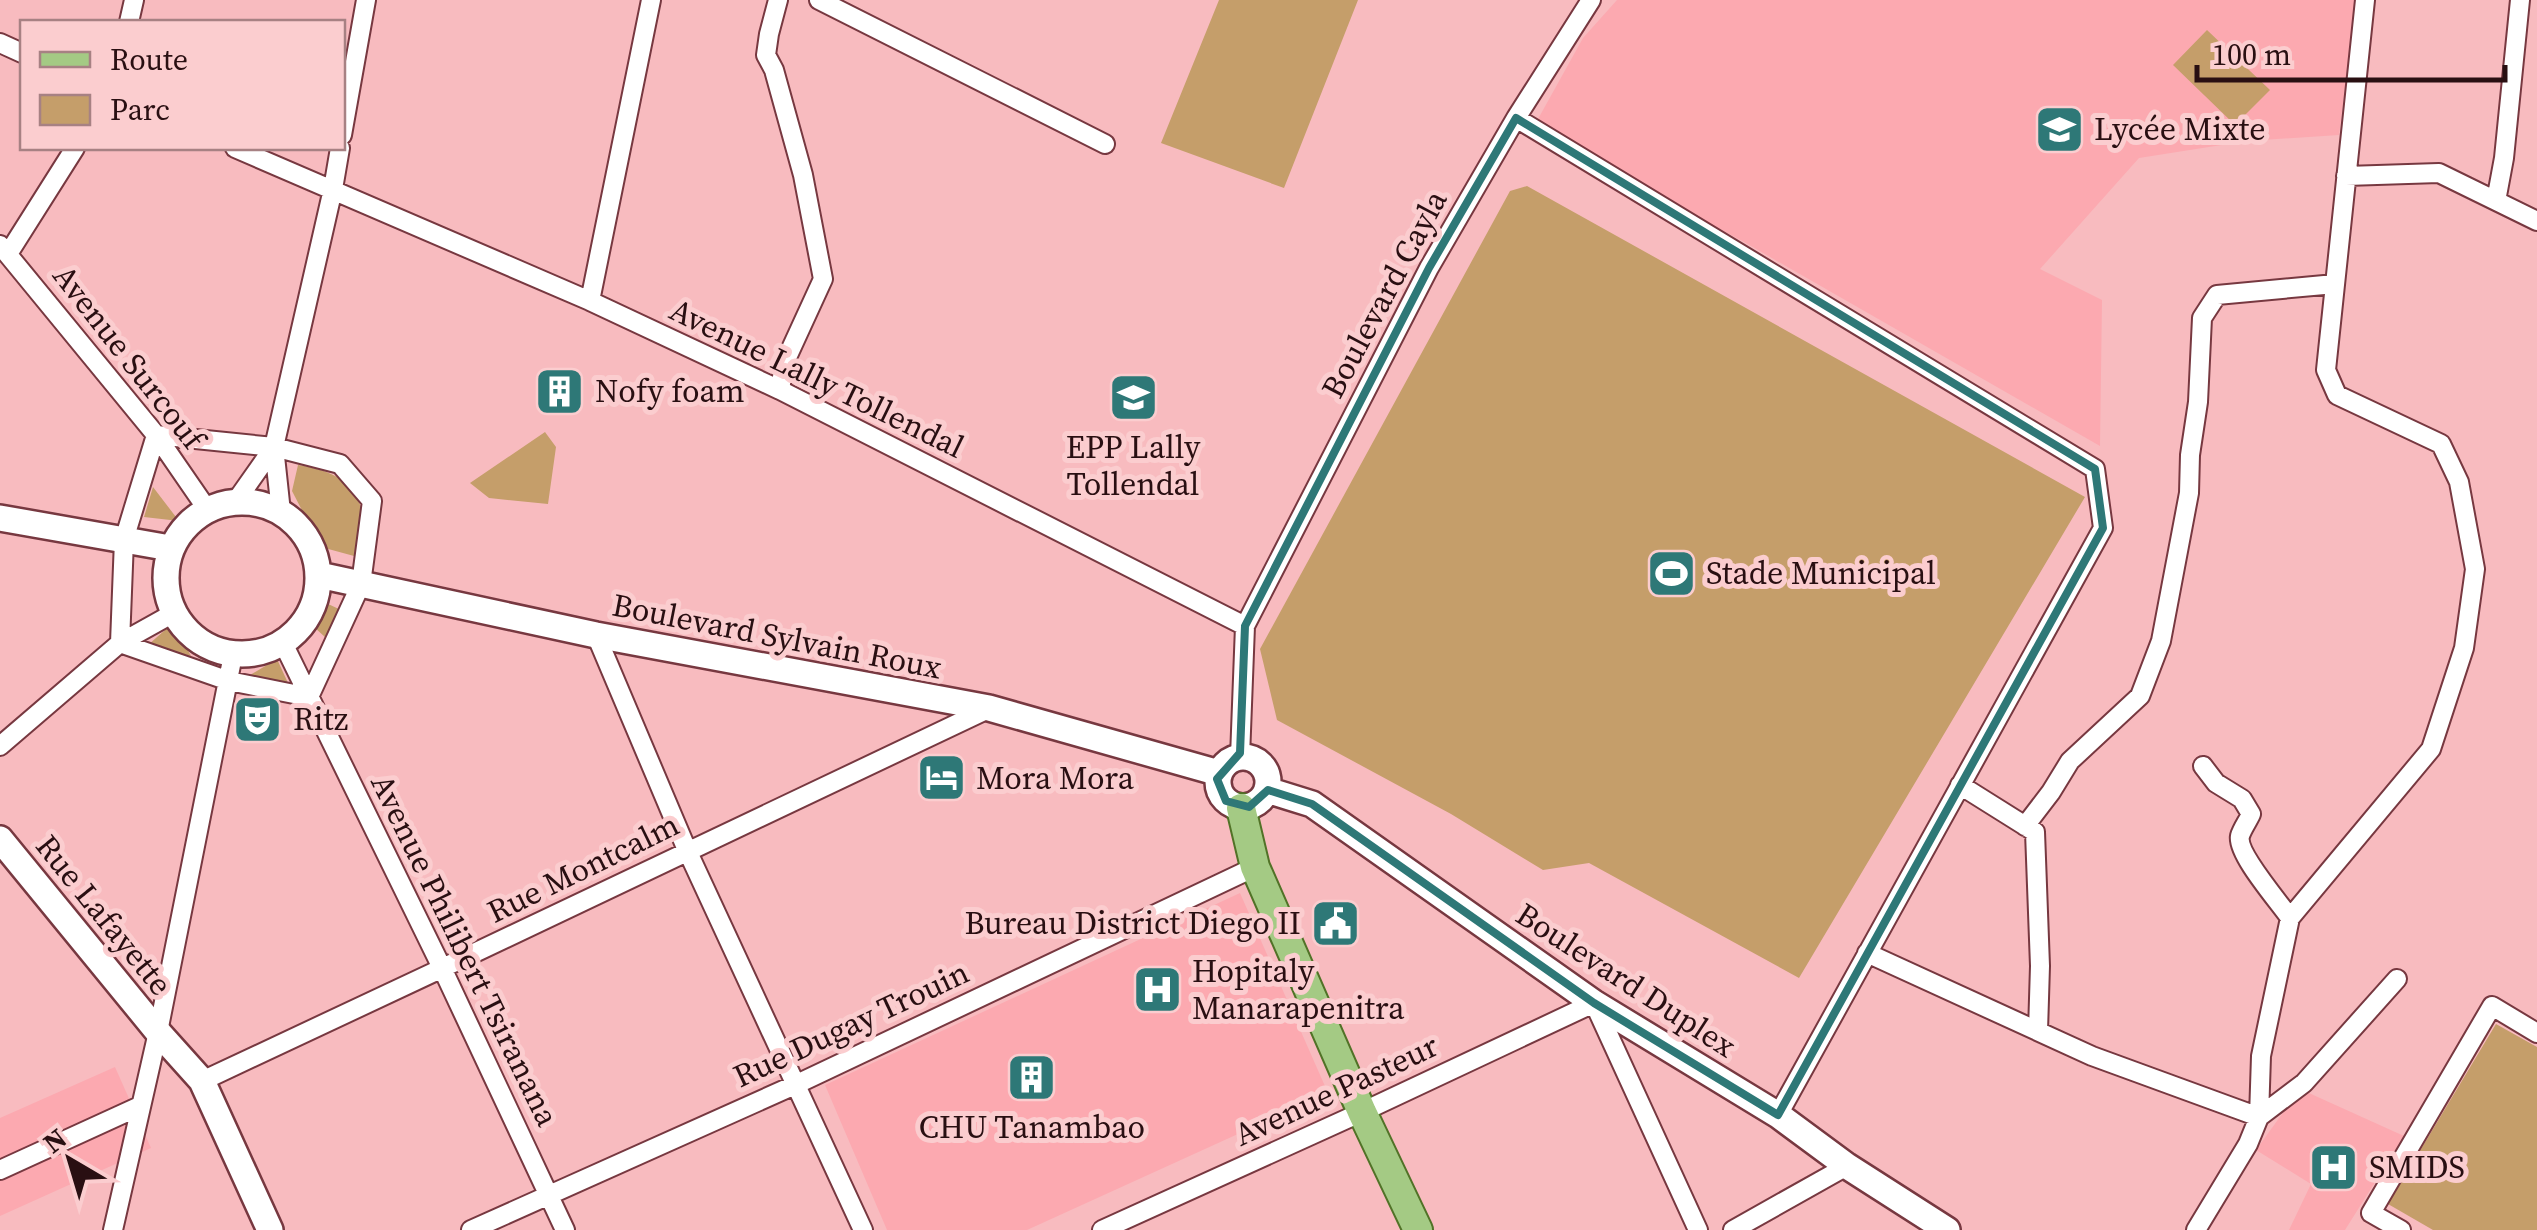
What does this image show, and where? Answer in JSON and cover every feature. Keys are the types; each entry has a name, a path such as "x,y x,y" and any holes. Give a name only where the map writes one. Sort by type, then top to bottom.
{"main road":[{"path":"236,501 281,512 301,528 314,550 319,575 315,602 303,625 283,643 231,668 198,642 172,614 164,582 170,548 185,525 207,509 236,501"},
{"path":"0,518 170,548"},
{"name":"Boulevard Sylvain Roux","path":"319,575 596,636 989,708 1230,765"},
{"path":"1248,757 1267,773 1267,790 1256,804 1241,808 1233,806 1218,787 1230,765 1248,757"},
{"name":"Boulevard Duplex","path":"1267,790 1312,804 1594,1003 1778,1115 1947,1230"},
{"path":"1241,808 1254,867 1418,1230"},
{"name":"Rue Lafayette","path":"0,840 202,1081 270,1230"}],"street":[{"path":"345,118 366,0"},
{"path":"590,301 650,0"},
{"path":"778,0 766,55 774,70 803,175 823,279 784,364 780,390"},
{"path":"819,0 1105,144"},
{"name":"Boulevard Cayla","path":"1245,626 1429,268 1516,118 1592,0"},
{"path":"2196,1230 2248,1144 2259,1117 2261,1056 2290,918 2431,749 2464,648 2476,568 2458,482 2441,444 2337,395 2326,370 2365,0"},
{"path":"2496,201 2520,0"},
{"path":"1516,118 2095,469 2103,528 1778,1115"},
{"path":"4,250 74,150"},
{"name":"Avenue Lally Tollendal","path":"240,150 590,301 780,390 1245,626"},
{"path":"281,512 274,447 340,150"},
{"path":"2346,176 2439,173 2537,222"},
{"name":"Avenue Surcouf","path":"4,250 156,435 207,509"},
{"path":"2025,826 2070,761 2140,696 2160,642 2188,494 2202,318 2209,304 2217,294 2335,284"},
{"path":"156,435 274,447 340,464 372,501 361,584 309,697 231,668 120,643 124,540 156,435"},
{"path":"236,501 274,447"},
{"path":"0,746 120,643 172,614"},
{"path":"1230,765 1245,626"},
{"path":"596,636 687,850 863,1230"},
{"name":"Avenue Philibert Tsiranana","path":"283,643 565,1230"},
{"path":"113,1230 158,1032 231,668"},
{"name":"Rue Montcalm","path":"202,1081 989,708"},
{"path":"2203,766 2216,783 2242,799 2251,814 2240,835 2240,846 2290,918"},
{"path":"1960,785 2035,832 2038,1031"},
{"name":"Rue Dugay Trouin","path":"471,1230 797,1084 1254,867"},
{"path":"1867,953 2092,1056 2259,1117"},
{"path":"2259,1117 2304,1083 2398,979"},
{"path":"1594,1003 1698,1230"},
{"name":"Avenue Pasteur","path":"1102,1230 1140,1222 1594,1003"},
{"path":"2401,1230 2372,1213 2492,1006 2537,1033"},
{"path":"0,1170 140,1106"},
{"path":"1733,1230 1848,1166"}],"highlighted area":[{"path":"1516,118 2095,469 2103,528 1778,1115 1594,1003 1312,804 1268,790 1249,807 1226,801 1217,779 1240,753 1245,626 1429,268"}],"shaded area":[{"path":"1617,0 2356,0 2339,135 2247,141 2139,158 2040,269 2102,300 2100,446 1744,242 1533,128 1583,38"},
{"name":"Hopitaly Manarapenitra","path":"1240,893 1328,1093 1027,1230 887,1230 825,1085"},
{"path":"115,1067 151,1148 0,1216 0,1118"},
{"name":"SMIDS","path":"2300,1089 2404,1136 2345,1230 2289,1230 2311,1184 2256,1150"}],"green space":[{"path":"1219,0 1358,0 1284,188 1161,143"},
{"path":"2207,30 2270,90 2235,125 2173,65"},
{"name":"Stade Municipal","path":"1527,186 2085,497 1799,978 1589,863 1543,870 1451,814 1277,720 1260,649 1510,191"},
{"path":"545,432 556,447 548,504 489,498 470,483"},
{"path":"298,465 337,477 352,489 361,508 354,556 321,547 292,491"},
{"path":"153,487 179,521 144,517"},
{"path":"326,603 341,610 326,638 314,627"},
{"path":"173,623 191,656 148,645"},
{"path":"277,659 288,683 250,675"},
{"path":"2496,1024 2537,1047 2537,1230 2433,1230 2388,1204"}],"place":[{"name":"Lycée Mixte","path":"2059,129"},
{"name":"Nofy foam","path":"560,391"},
{"name":"EPP Lally Tollendal","path":"1133,397"},
{"name":"Stade Municipal","path":"1671,573"},
{"name":"Ritz","path":"258,719"},
{"name":"Mora Mora","path":"941,778"},
{"name":"Bureau District Diego II","path":"1336,923"},
{"name":"Hopitaly Manarapenitra","path":"1157,989"},
{"name":"CHU Tanambao","path":"1032,1077"},
{"name":"SMIDS","path":"2334,1167"}]}
